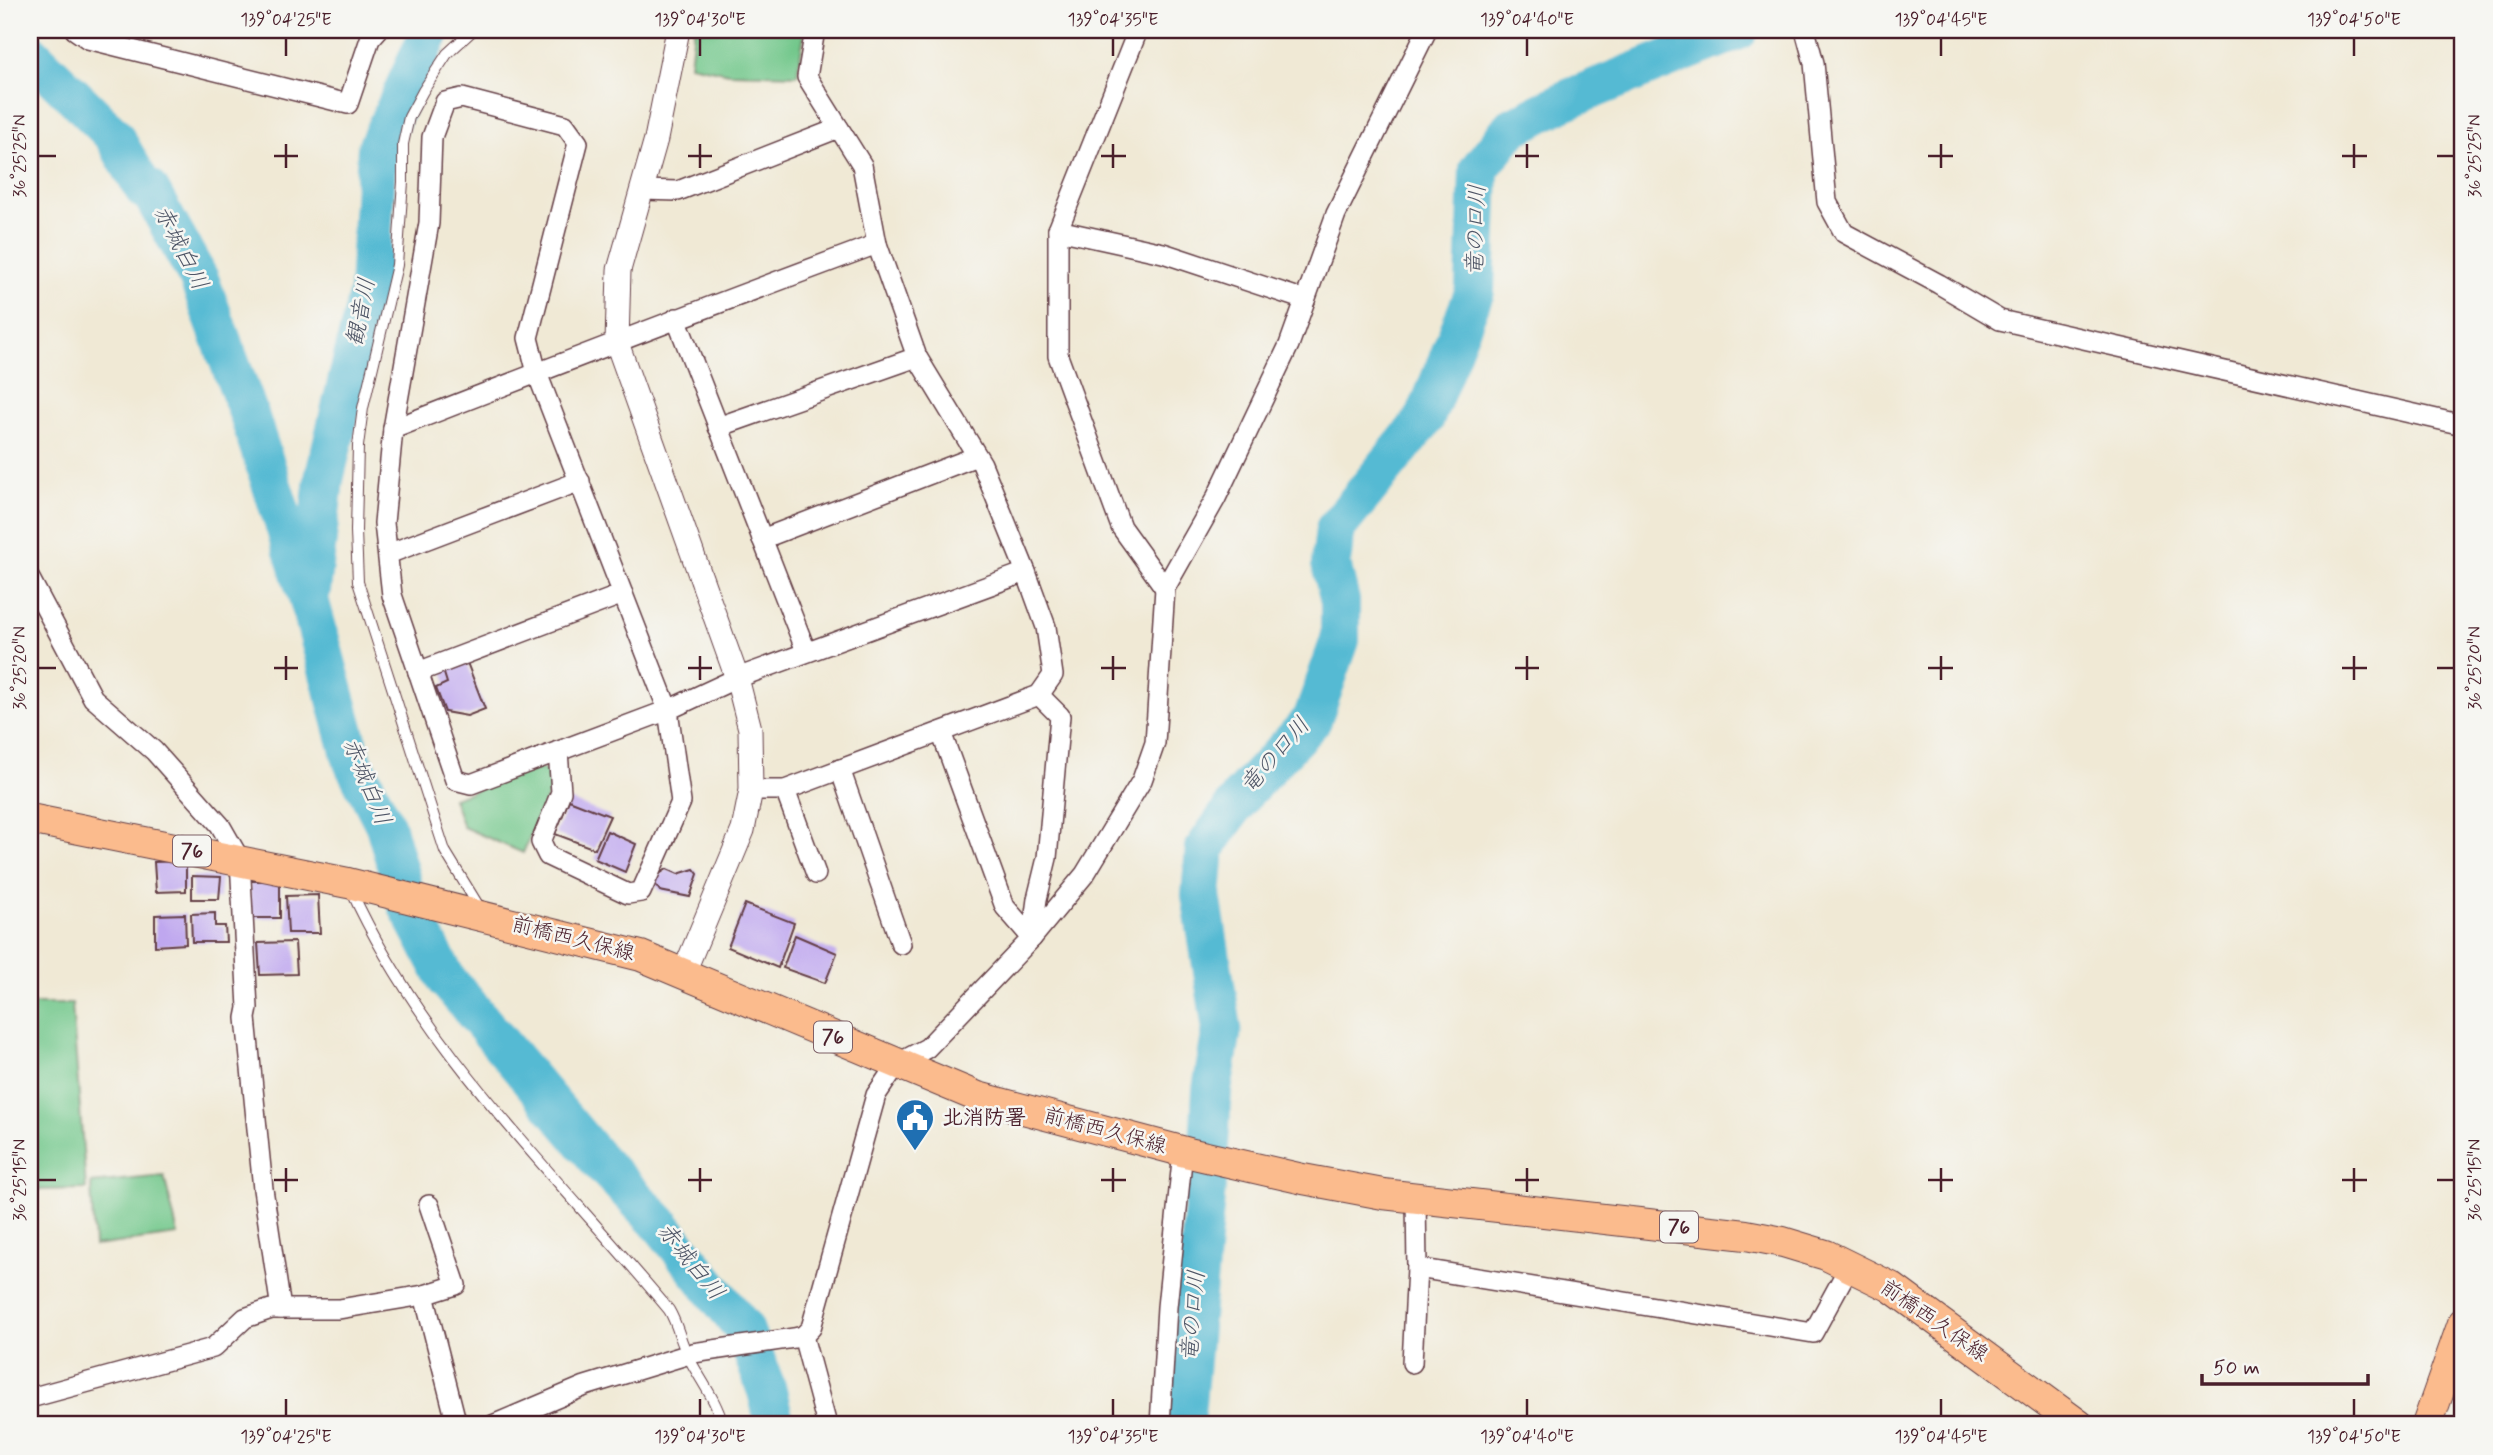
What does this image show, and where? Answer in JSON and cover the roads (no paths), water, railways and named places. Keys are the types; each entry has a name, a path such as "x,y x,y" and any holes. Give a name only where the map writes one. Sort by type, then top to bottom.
{"main road":[{"name":"前橋西久保線","path":"30,819 351,884 641,956 978,1097 1186,1152 1348,1188 1416,1199 1746,1235 1783,1242 1826,1255 1891,1287 2079,1425"},
{"path":"2427,1425 2463,1323"}],"street":[{"path":"75,30 88,39 348,104 370,39 378,30"},
{"path":"678,30 656,139 619,270 617,343 737,678 750,729 751,790 743,830 684,972"},
{"path":"751,790 785,790 1039,695 1053,675 1046,627 977,456 917,357 877,244 862,165 807,77 815,30"},
{"path":"1138,30 1058,230 1058,356 1121,527 1165,589"},
{"path":"493,1425 585,1386 690,1354 798,1337 811,1328 876,1095 897,1064 927,1048 1032,938 1085,874 1142,780 1155,743 1165,589 1216,498 1289,345 1336,214 1427,30"},
{"path":"1805,30 1814,63 1827,202 1844,233 2000,320 2463,425"},
{"path":"558,751 561,792 541,842 548,856 628,894 641,892 681,802 668,710 537,373 528,338 578,143 565,125 462,98 445,102 432,137 429,223 393,429 384,523 392,596 455,780 471,784 558,751 668,710 737,678 1026,572"},
{"path":"641,190 678,191 839,128"},
{"path":"1058,230 1163,253 1305,300"},
{"path":"393,429 676,318 877,244"},
{"path":"676,318 806,652"},
{"path":"718,427 917,357"},
{"path":"762,539 977,456"},
{"path":"388,554 580,481"},
{"path":"30,579 93,698 155,751 220,825 240,860 248,1008 246,1018 263,1189 281,1308"},
{"path":"418,672 623,594"},
{"path":"1032,938 1037,899 1047,858 1060,716 1039,695"},
{"path":"941,732 1005,906 1032,938"},
{"path":"840,769 901,944"},
{"path":"785,790 816,874"},
{"path":"1160,1425 1167,1307 1186,1152"},
{"path":"1412,1363 1417,1268 1416,1199"},
{"path":"30,1398 213,1348 245,1318 271,1308 339,1309 424,1294 456,1285 429,1205"},
{"path":"1417,1268 1813,1333 1849,1266"},
{"path":"424,1294 457,1425"},
{"path":"798,1337 827,1425"}],"lane":[{"path":"472,30 447,54 409,117 403,144 397,265 358,446 356,531 358,582 445,851 482,916"},
{"path":"351,884 379,944 433,1031 504,1121 669,1310 707,1385 723,1425"}],"waterway":[{"name":"観音川","path":"311,590 324,479 369,291 377,148 431,30"},
{"name":"竜の口川","path":"1184,1425 1208,1164 1212,1090 1222,1029 1201,895 1205,848 1242,795 1312,720 1340,640 1340,601 1331,564 1335,529 1425,418 1475,291 1479,169 1511,128 1566,100 1739,30"},
{"name":"赤城白川","path":"30,53 113,135 144,189 149,189 199,279 249,415 310,603 353,762 385,825 408,906 447,980 601,1163 661,1225 744,1329 767,1391 775,1425"}],"place":[{"name":"北消防署","path":"915,1152"}]}
